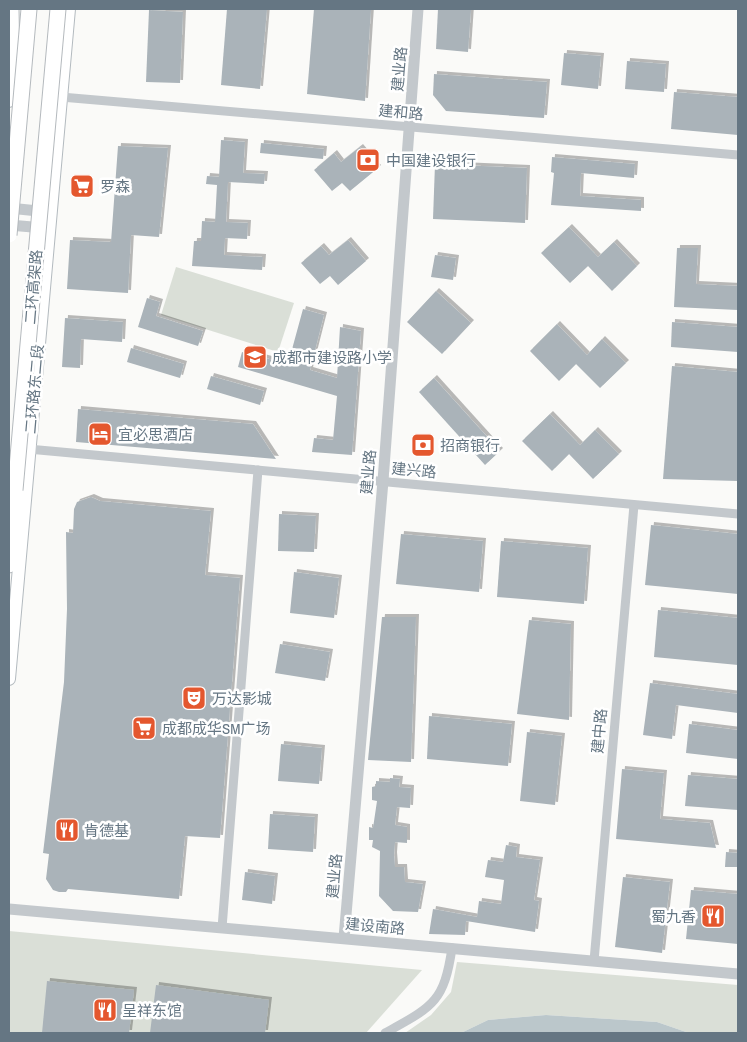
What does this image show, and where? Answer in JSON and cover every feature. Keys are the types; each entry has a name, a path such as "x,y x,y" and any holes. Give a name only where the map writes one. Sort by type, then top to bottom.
{"highway":[{"path":"11,9 12,64"},
{"path":"9,235 29,9"},
{"name":"二环高架路","path":"9,565 58,9"}],"main road":[{"path":"9,101 16,9"},
{"name":"二环路东二段","path":"9,679 28,450 69,9"}],"street":[{"name":"建业路","path":"344,938 383,481 418,9"},
{"name":"建和路","path":"61,97 738,155"},
{"path":"9,208 50,212"},
{"path":"9,225 48,228"},
{"name":"建兴路","path":"28,450 738,514"},
{"path":"222,928 258,470"},
{"name":"建中路","path":"594,961 634,505"},
{"name":"建设南路","path":"9,909 738,974"},
{"path":"385,1033 411,1019 436,1000 445,986 452,948"}],"shaded area":[{"path":"176,267 294,303 278,352 161,315"},
{"path":"9,931 422,970 366,1033 9,1033"},
{"path":"457,962 738,985 738,1033 689,1033 657,1022 546,1015 488,1020 461,1033 405,1033 431,1015 451,992"},
{"path":"546,1015 657,1022 689,1033 461,1033 488,1020"}],"building":[{"path":"227,9 267,9 260,89 221,85"},
{"path":"314,9 371,9 365,101 307,94"},
{"path":"438,9 471,9 468,52 436,49"},
{"path":"149,10 183,12 180,83 146,82"},
{"path":"564,53 601,56 598,89 561,85"},
{"path":"627,61 666,64 664,92 625,89"},
{"path":"434,74 547,82 544,118 446,111 433,95"},
{"path":"674,92 738,97 738,135 671,129"},
{"path":"221,140 245,142 243,173 265,174 264,184 228,182 226,222 248,223 247,239 225,238 224,255 263,257 262,270 192,266 194,241 201,241 202,221 215,222 217,185 206,184 207,176 219,177"},
{"path":"261,143 324,149 323,159 260,153"},
{"path":"118,146 168,148 159,237 131,235 128,293 67,289 70,240 111,242"},
{"path":"360,147 378,168 350,191 342,183 332,191 314,170 334,153 341,162"},
{"path":"552,157 635,164 634,178 581,173 580,196 641,200 641,211 551,205 554,173 551,172"},
{"path":"435,164 527,168 525,223 433,219"},
{"path":"569,227 598,257 614,242 637,266 612,291 588,266 570,283 541,253"},
{"path":"348,240 366,261 338,285 330,276 320,284 301,263 321,246 329,255"},
{"path":"677,248 698,248 696,284 738,286 738,310 674,307"},
{"path":"435,255 456,258 453,280 431,277"},
{"path":"436,291 471,323 442,354 407,322"},
{"path":"147,298 160,302 156,316 203,331 198,346 138,327"},
{"path":"303,309 324,315 310,370 337,378 340,327 361,331 352,455 312,452 314,438 333,440 337,396 238,367 242,352 288,364"},
{"path":"65,318 123,322 122,342 81,339 80,368 62,367"},
{"path":"672,322 738,327 738,352 671,347"},
{"path":"557,324 587,355 602,339 626,363 600,388 576,364 559,381 530,351"},
{"path":"131,348 184,364 180,378 127,362"},
{"path":"672,366 738,372 738,481 663,479"},
{"path":"211,376 264,391 260,405 207,389"},
{"path":"434,378 500,451 485,465 419,392"},
{"path":"78,409 253,424 276,459 76,442"},
{"path":"550,414 580,445 595,430 619,454 593,479 569,454 552,471 522,441"},
{"name":"成都成华SM广场","path":"91,497 100,501 211,511 205,575 240,578 220,838 185,836 179,899 68,889 66,892 59,892 53,890 46,879 49,854 43,853 64,682 67,609 66,532 73,533 74,509 77,502"},
{"path":"279,514 316,516 314,552 278,551"},
{"path":"651,525 738,534 738,594 645,585"},
{"path":"401,534 483,541 479,592 396,584"},
{"path":"501,541 588,548 584,604 497,597"},
{"path":"294,572 339,578 334,618 290,613"},
{"path":"658,610 738,618 738,665 654,657"},
{"path":"382,617 416,617 411,762 368,760"},
{"path":"529,620 571,624 569,720 517,714"},
{"path":"280,644 330,652 325,681 275,673"},
{"path":"650,683 738,694 738,713 676,705 672,739 643,735"},
{"path":"429,716 512,724 508,766 427,759"},
{"path":"689,724 738,730 738,759 686,753"},
{"path":"527,732 562,736 555,805 520,801"},
{"path":"281,744 322,748 319,784 278,781"},
{"path":"622,769 664,773 660,819 710,823 716,848 616,839"},
{"path":"688,775 738,779 738,810 685,806"},
{"path":"390,778 400,779 399,787 411,788 410,808 397,807 395,825 407,827 407,843 395,842 394,855 395,867 404,867 405,882 423,884 418,912 393,911 379,896 380,851 372,847 373,840 369,840 369,827 373,828 377,801 372,800 372,787 376,786 376,781 390,782"},
{"path":"270,814 315,817 313,852 268,849"},
{"path":"506,845 517,847 516,857 540,860 534,900 539,901 535,932 466,921 465,935 429,934 433,909 477,917 479,901 501,904 504,880 485,877 488,860 503,862"},
{"path":"726,852 738,853 738,867 725,867"},
{"path":"245,872 275,876 272,904 242,900"},
{"path":"623,877 670,882 662,953 615,947"},
{"name":"蜀九香","path":"691,890 738,894 738,944 686,939"},
{"path":"47,981 134,990 129,1033 42,1033"},
{"path":"156,985 269,1000 265,1033 150,1033"}],"place":[{"name":"中国建设银行","path":"368,160"},
{"name":"罗森","path":"82,186"},
{"name":"成都市建设路小学","path":"255,357"},
{"name":"宜必思酒店","path":"100,434"},
{"name":"招商银行","path":"423,445"},
{"name":"万达影城","path":"194,698"},
{"name":"成都成华SM广场","path":"144,728"},
{"name":"肯德基","path":"67,830"},
{"name":"蜀九香","path":"713,916"},
{"name":"呈祥东馆","path":"105,1010"}]}
